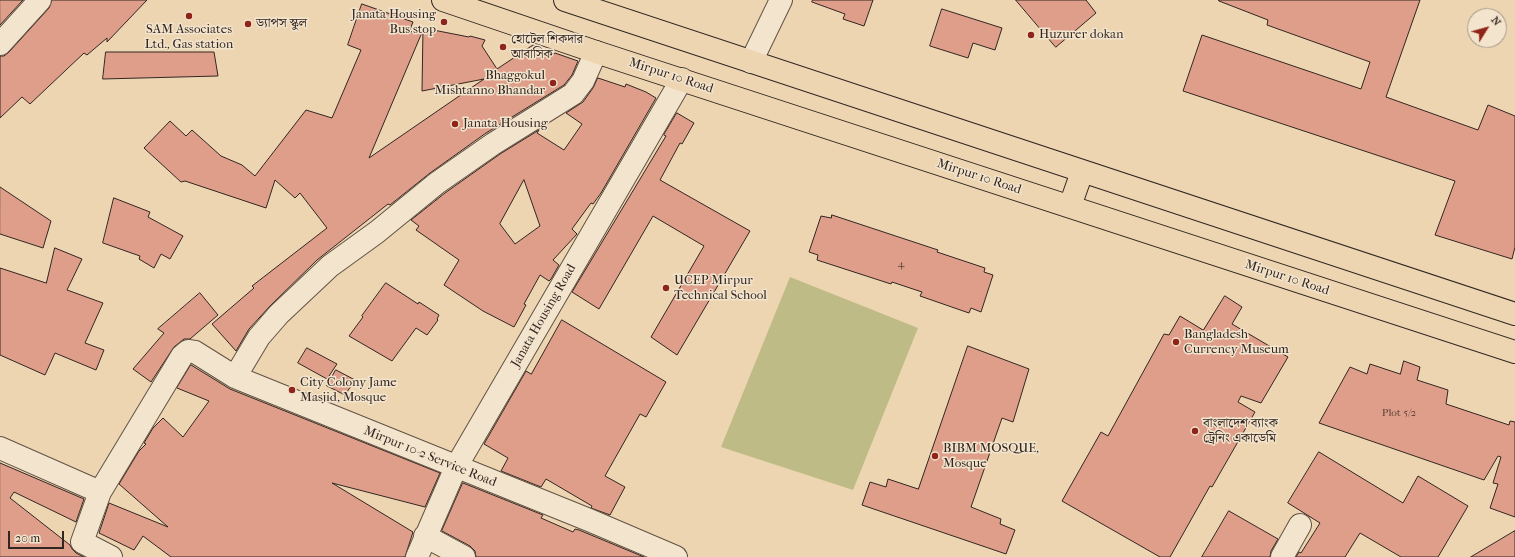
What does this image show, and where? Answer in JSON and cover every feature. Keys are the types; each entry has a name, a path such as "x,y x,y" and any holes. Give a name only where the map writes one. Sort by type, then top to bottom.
{"main road":[{"name":"Mirpur 10 Road","path":"443,0 596,52 1515,352"},
{"path":"565,0 1515,314"},
{"path":"1070,206 1082,172"}],"street":[{"path":"0,44 40,0"},
{"path":"751,62 781,0"},
{"path":"235,377 259,338 279,314 330,266 377,232 437,183 493,144 573,94 583,82 596,52"},
{"name":"Janata Housing Road","path":"417,557 456,467 682,79"},
{"name":"Mirpur 10-2 Service Road","path":"100,492 182,356 188,351 195,352 235,377 589,520 676,557"},
{"path":"0,448 100,492 82,542 111,557"},
{"path":"1282,557 1300,525"},
{"path":"425,536 464,557"}],"shaded area":[{"path":"790,277 918,328 853,490 721,447"}],"building":[{"path":"0,0 23,0 0,25"},
{"path":"52,0 147,0 107,42 107,38 87,55 84,53 30,104 22,97 0,118 0,56 4,56 9,52 49,8"},
{"path":"813,0 873,0 864,26 843,19 845,14 812,2"},
{"path":"1016,0 1086,0 1096,13 1056,47"},
{"path":"1219,0 1420,0 1386,97 1478,130 1488,105 1515,116 1515,247 1512,259 1435,235 1455,181 1183,91 1202,35 1361,89 1370,62 1267,25 1268,20"},
{"path":"362,4 413,22 409,32 423,30 423,28 485,40 482,46 497,69 533,45 552,55 555,53 578,61 572,75 564,85 486,133 430,173 390,205 388,204 317,260 249,329 236,351 212,324 254,288 252,286 327,228 300,193 295,198 275,180 266,208 185,181 181,182 144,148 170,121 186,136 192,130 221,156 242,165 255,176 306,110 332,118 361,50 348,45","holes":["423,30 422,91 484,79 369,158"]},
{"path":"942,9 1002,28 995,50 973,43 968,58 930,46"},
{"path":"106,52 214,52 218,76 103,79"},
{"path":"598,78 625,87 626,84 646,92 656,98 601,193 593,204 591,203 572,229 577,234 553,260 559,265 551,279 549,281 540,275 524,304 526,305 514,327 483,311 444,285 459,260 416,230 419,226 411,220 445,193 500,154 539,130 537,133 564,150 582,124 566,113 583,102","holes":["524,180 540,226 515,244 500,224"]},
{"path":"677,113 694,123 682,144 680,143 660,180 750,231 677,355 651,337 704,246 653,216 599,309 572,292 666,136 664,135"},
{"path":"0,187 51,221 43,248 0,234"},
{"path":"114,198 150,212 148,217 183,236 170,259 161,254 154,268 139,259 140,256 103,243"},
{"path":"832,215 938,250 937,252 985,268 984,272 993,275 981,312 971,308 969,313 920,296 922,292 892,282 891,284 817,260 818,255 809,252 821,216 831,218"},
{"path":"55,248 82,259 67,290 103,303 85,343 104,350 96,370 55,353 45,375 0,355 0,268 46,283"},
{"path":"386,283 418,304 419,302 439,315 438,320 427,335 416,328 392,361 349,336"},
{"path":"200,293 218,315 190,339 184,339 174,347 151,382 133,369 164,333 158,329"},
{"path":"1225,296 1242,307 1232,324 1288,357 1261,403 1241,396 1238,402 1255,412 1212,487 1210,486 1170,557 1160,557 1062,501 1101,432 1108,436 1164,334 1169,335 1180,316 1203,330"},
{"path":"562,320 666,382 646,417 640,414 605,476 625,487 610,515 591,508 592,506 546,479 541,487 501,471 508,458 484,444 526,371 531,374"},
{"path":"968,346 1029,369 1013,422 1002,418 971,507 1001,519 1000,524 1015,530 1006,554 862,505 870,482 886,487 888,479 918,489"},
{"path":"307,348 337,364 327,379 298,363"},
{"path":"1404,361 1420,367 1417,380 1448,390 1446,404 1509,425 1510,421 1515,422 1515,517 1490,508 1498,484 1493,483 1501,457 1498,456 1484,480 1319,423 1350,367 1367,374 1370,364 1400,374"},
{"path":"191,365 230,389 440,473 425,507 332,483 413,532 405,557 171,557 143,536 134,550 99,533 109,503 168,527 119,484 139,451 146,444 144,443 153,428 163,418 183,437 209,401 177,388"},
{"path":"336,370 355,380 345,395 327,386"},
{"path":"1319,452 1403,503 1418,476 1468,506 1438,557 1401,557 1360,533 1345,557 1296,557 1299,552 1301,553 1320,523 1288,503"},
{"path":"0,463 84,499 76,522 14,492 10,498 70,545 76,553 84,557 0,557"},
{"path":"463,483 543,515 541,518 573,532 575,529 579,530 644,557 476,557 475,551 470,546 442,531"},
{"path":"1229,511 1278,539 1271,551 1270,557 1202,557"},
{"path":"1515,531 1515,557 1471,557"}],"place":[{"name":"SAM Associates Ltd., Gas station","path":"189,16"},
{"name":"Janata Housing Bus stop","path":"444,22"},
{"name":"ড্যাপস স্কুল","path":"248,24"},
{"name":"Huzurer dokan","path":"1031,35"},
{"name":"হোটেল শিকদার আবাসিক","path":"503,47"},
{"name":"Bhaggokul Mishtanno Bhandar","path":"553,83"},
{"name":"Janata Housing","path":"455,124"},
{"name":"UCEP Mirpur Technical School","path":"666,288"},
{"name":"Bangladesh Currency Museum","path":"1176,342"},
{"name":"City Colony Jame Masjid, Mosque","path":"292,390"},
{"name":"বাংলাদেশ ব্যাংক ট্রেনিং একাডেমি","path":"1195,431"},
{"name":"BIBM MOSQUE, Mosque","path":"935,456"}]}
